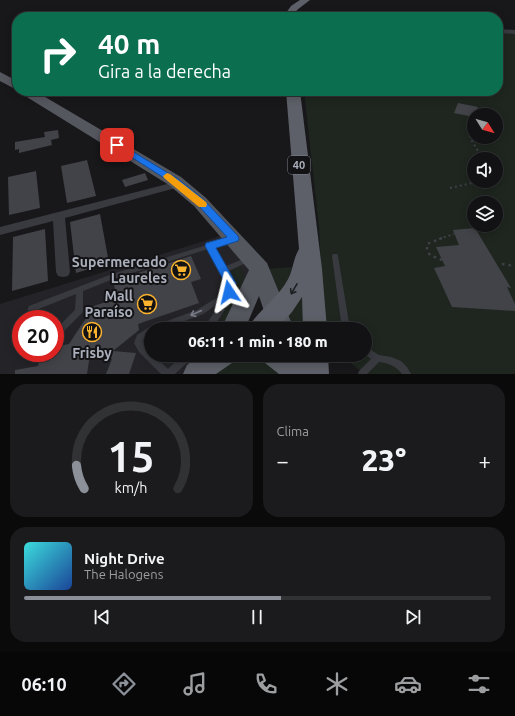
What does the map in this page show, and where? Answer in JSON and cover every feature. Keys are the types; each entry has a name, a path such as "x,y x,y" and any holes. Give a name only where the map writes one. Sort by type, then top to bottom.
{"highway":[{"path":"291,12 294,8 306,0"},
{"name":"40","path":"293,96 297,151 312,280 315,322"},
{"name":"40","path":"274,322 296,288 306,263 307,238"},
{"path":"197,374 210,362"},
{"path":"284,362 300,374"},
{"path":"315,362 315,374"}],"main road":[{"path":"0,76 12,83"},
{"path":"34,96 179,184 200,202 255,264 272,322"},
{"path":"236,322 255,264"},
{"path":"295,362 300,374"}],"street":[{"path":"503,31 515,32"},
{"path":"0,231 179,184"},
{"path":"59,215 63,272"}],"lane":[{"path":"32,310 32,308 114,276 234,239"},
{"path":"210,246 230,283 229,292 221,309 212,322"},
{"path":"335,256 345,322"},
{"path":"224,270 255,264"},
{"path":"64,326 79,311 80,289"},
{"path":"173,322 200,312 229,292"},
{"path":"144,335 140,337 138,342 144,352"},
{"path":"372,355 377,358 392,360 402,366 407,374"},
{"path":"362,374 377,358"},
{"path":"155,362 168,374 181,362"}],"path":[{"path":"450,188 467,184"},
{"path":"442,260 432,257 427,253 427,244 454,234"},
{"path":"502,264 515,266"}],"shaded area":[{"path":"503,32 515,33 515,374 365,374 349,362 372,362 372,322 324,322 319,227 305,96 503,96"},
{"path":"228,232 260,269 236,322 144,322 144,362 213,362 197,374 0,374 0,304 214,238"},
{"path":"240,266 245,277 244,289 226,322 220,322 236,283 231,270"},
{"path":"292,267 282,299 267,269"},
{"path":"304,280 306,322 288,322 286,316"},
{"path":"225,362 270,362 287,374 210,374"}],"building":[{"path":"458,103 478,107 467,108 467,116 454,113"},
{"path":"58,130 59,138 51,140 52,145 19,153 19,149 15,150 15,142 45,137 44,132"},
{"path":"87,160 96,196 67,203 61,166"},
{"path":"36,171 40,208 9,215 8,177"},
{"path":"145,173 148,180 125,187 122,180"},
{"path":"100,214 109,263 76,273 70,222"},
{"path":"45,229 48,281 12,291 13,237"},
{"path":"467,229 467,232 477,232 511,288 507,287 515,304 515,311 452,307 434,268 445,266 436,247 459,245 453,230"},
{"name":"Mall Paraíso","path":"191,256 201,279 191,282 199,303 138,324 139,330 113,351 136,353 129,374 106,374 112,359 90,354 87,374 15,374 15,370 38,366 39,362 64,362 64,345 69,344 94,306 117,298 113,281"}],"slow traffic":[{"path":"167,176 203,204"}],"place":[{"name":"Supermercado Laureles","path":"181,270"},
{"name":"Mall Paraíso","path":"147,304"},
{"name":"Frisby","path":"92,332"}],"route":[{"path":"117,145 175,181 200,202 234,239 210,246 228,277 230,283 229,292"}]}
